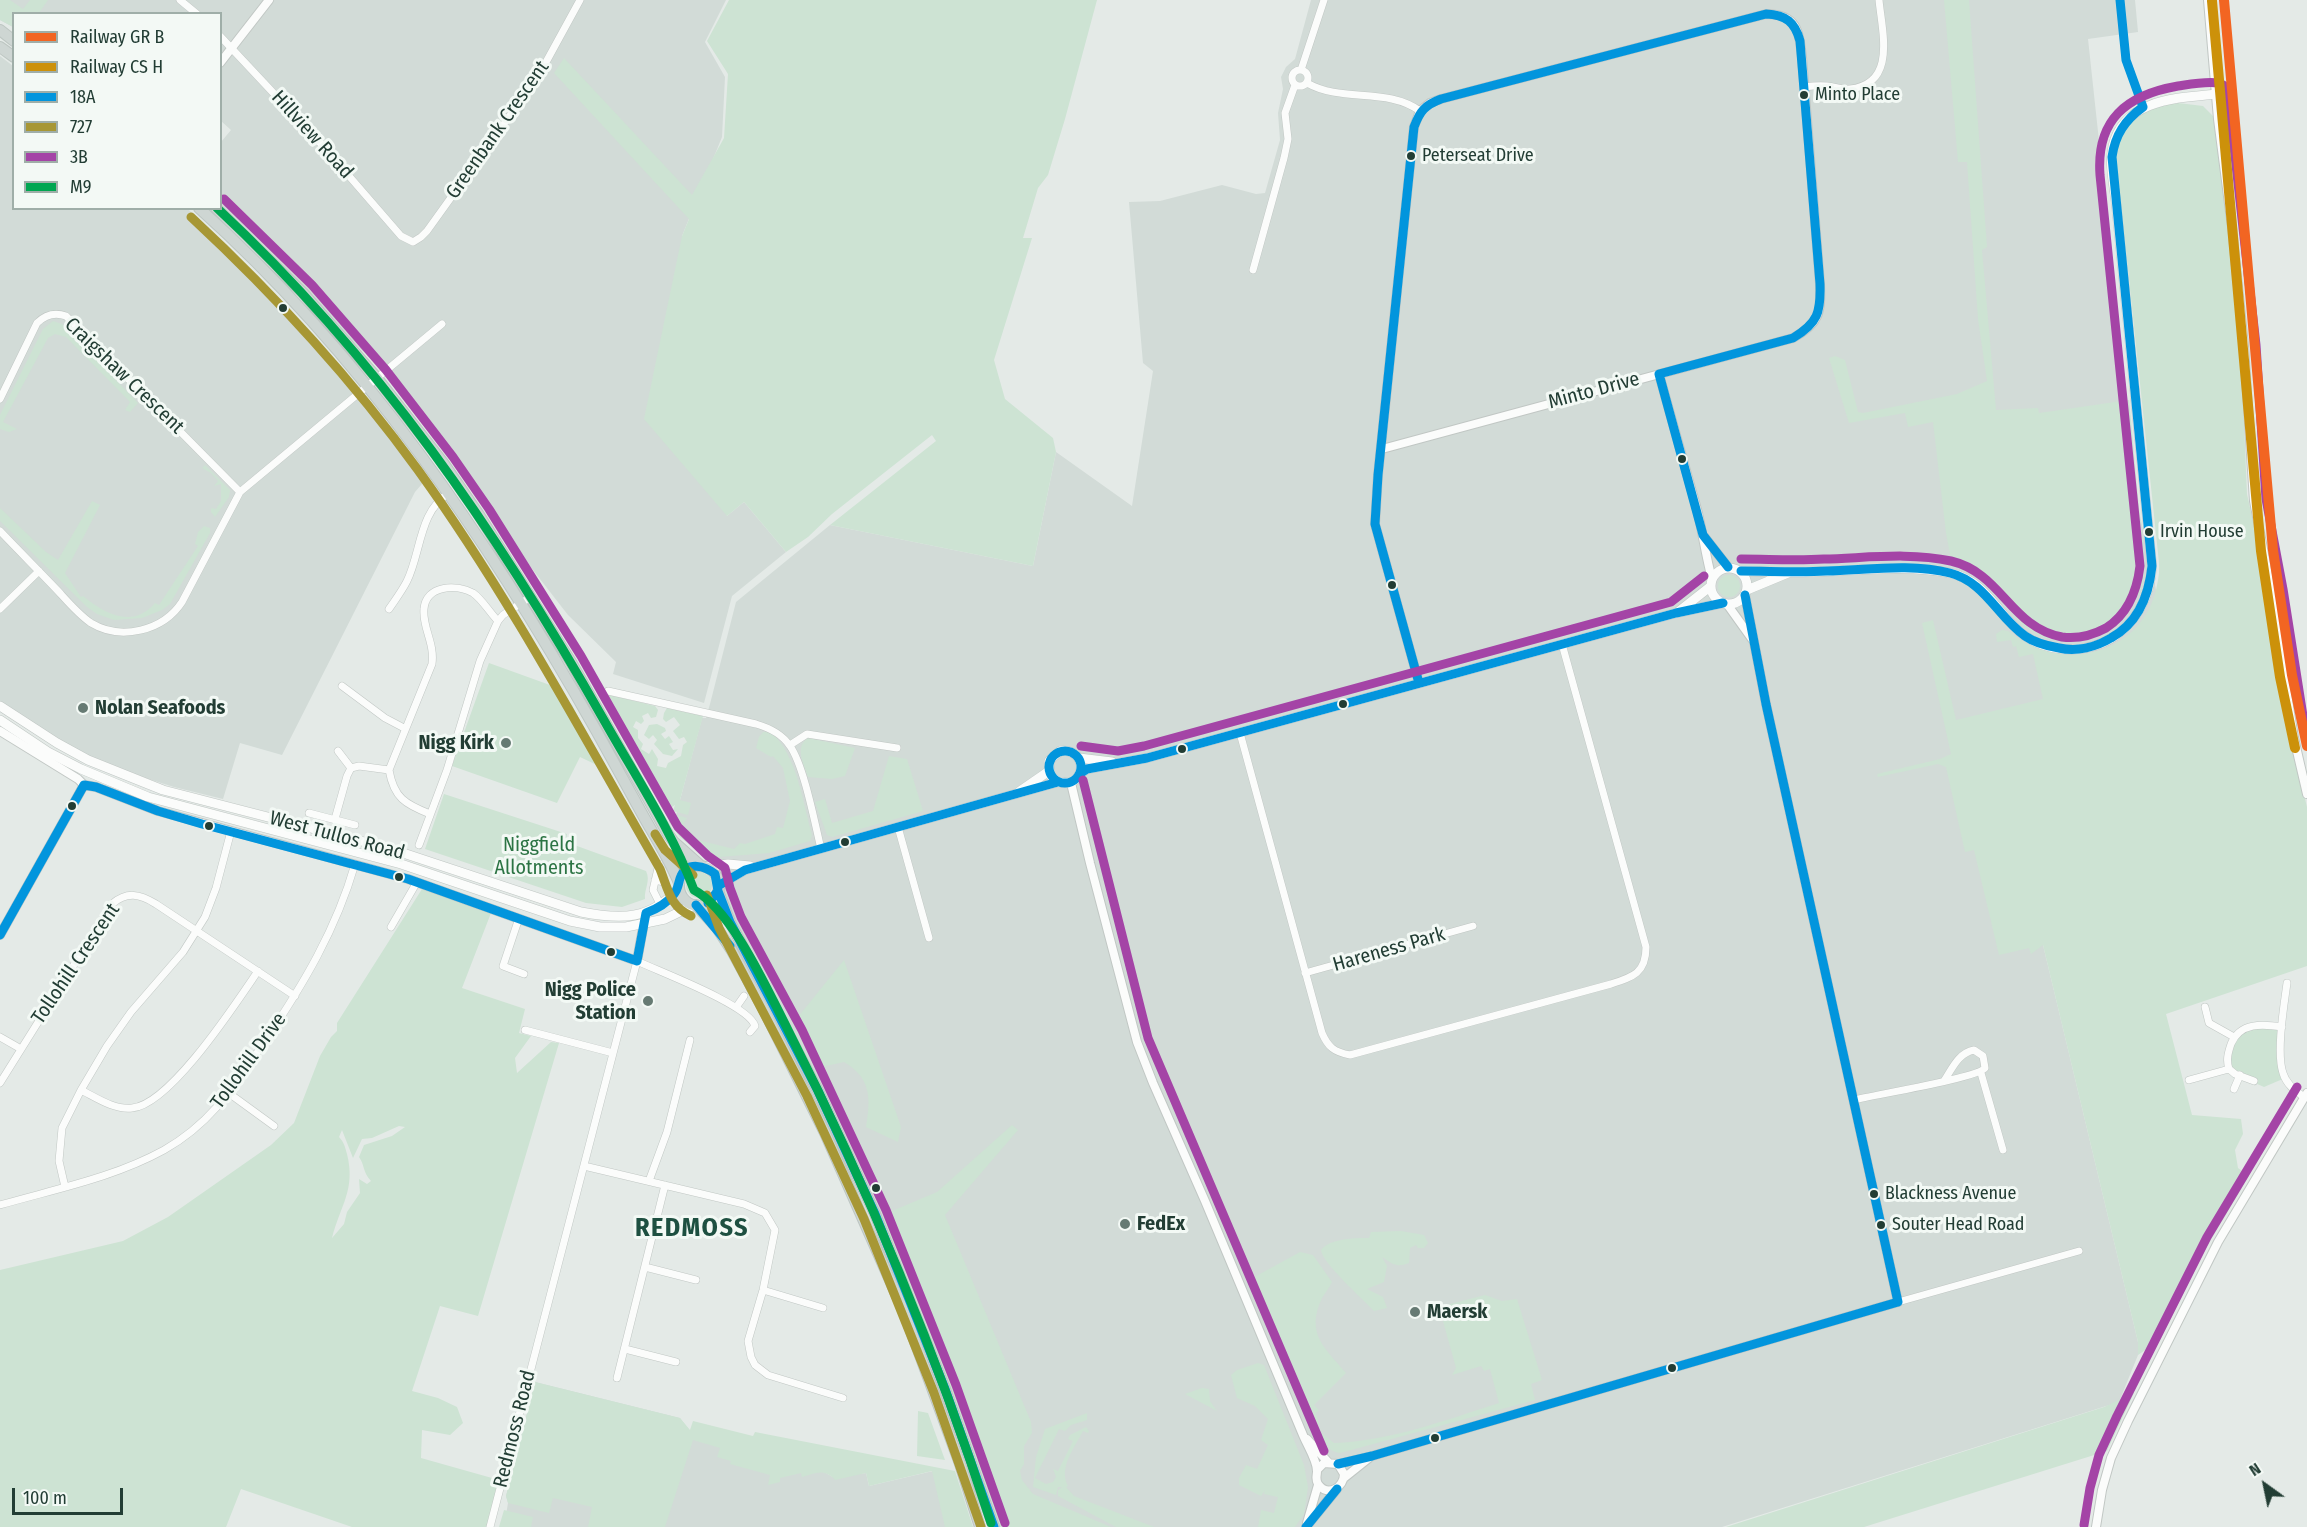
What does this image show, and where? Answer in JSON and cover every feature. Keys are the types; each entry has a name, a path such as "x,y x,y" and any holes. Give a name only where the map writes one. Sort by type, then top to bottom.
{"main road":[{"path":"0,30 12,39"},
{"path":"1676,613 1712,582 1718,571 1728,567 1741,571 1790,572 1922,569 1965,578 1987,594 2004,618 2020,633 2044,646 2058,649 2086,648 2102,643 2123,629 2140,610 2151,583 2152,566 2112,157 2113,147 2128,118 2144,107 2162,101 2216,94"},
{"path":"201,210 372,382 444,464 479,515 574,693 671,864 684,899 695,905 717,928 732,951 817,1116 903,1312 960,1464 980,1527"},
{"path":"218,210 303,293 372,382 576,671 668,834 674,842 715,874 730,922 813,1082 875,1214 945,1389 994,1527"},
{"path":"1741,571 1746,577 1747,592"},
{"path":"695,905 709,902 718,889 737,873 758,866 1058,782 1071,783 1087,769 1147,758 1676,613 1738,602 1747,592 1790,572"},
{"path":"1712,582 1713,594 1725,604"},
{"name":"West Tullos Road","path":"0,706 88,760 163,790 388,848 581,912 624,916 646,913 661,906 679,885"},
{"name":"West Tullos Road","path":"0,720 48,752 81,769 148,797 400,864 570,921 600,927 643,925 665,919 695,905"},
{"path":"1058,782 1052,778 1049,771 1051,758 1060,751 1071,752 1079,758 1118,763"},
{"path":"1079,758 1082,766 1081,773"},
{"path":"1013,796 1049,771"},
{"path":"679,885 687,870 703,866 728,864 758,866"}],"street":[{"path":"180,0 194,12"},
{"path":"222,61 269,0"},
{"name":"Greenbank Crescent","path":"401,236 413,242 427,231 539,75 580,0"},
{"path":"1301,70 1324,0"},
{"path":"1804,87 1825,86 1847,90 1860,87 1877,74 1884,62 1880,0"},
{"path":"2120,0 2126,60 2144,107"},
{"path":"2208,0 2244,346 2254,501 2294,738 2307,794"},
{"name":"Minto Drive","path":"1382,449 1793,338 1810,327 1818,315 1821,303 1800,41 1796,26 1787,18 1777,14 1766,14 1441,99 1430,103 1420,111"},
{"name":"Hillview Road","path":"222,38 324,146 401,236"},
{"path":"1301,70 1308,75 1307,83"},
{"path":"1295,85 1292,75 1301,70"},
{"path":"1307,83 1325,91 1399,101 1420,111 1414,127 1378,475 1375,524 1419,683"},
{"path":"1295,85 1303,86 1307,83"},
{"path":"1253,270 1284,158 1288,139 1285,113 1295,85"},
{"name":"Craigshaw Crescent","path":"0,399 37,323 54,314 66,316 240,492"},
{"path":"0,531 91,623 114,632 146,629 160,623 179,607 240,492 442,324"},
{"path":"1659,374 1703,535 1704,553 1712,582"},
{"path":"388,609 407,581 434,504 449,493"},
{"path":"1703,535 1728,567"},
{"path":"0,609 39,571"},
{"path":"430,814 411,806 399,796 391,783 389,770 404,728 432,664 433,647 423,611 424,604 431,594 443,588 467,591 476,596 498,621"},
{"path":"1747,592 1752,639 1898,1302"},
{"path":"419,845 447,770 480,661 498,621 503,615 525,601"},
{"path":"1725,604 1752,639"},
{"path":"1240,733 1322,1033 1326,1043 1335,1051 1350,1054 1611,984 1628,978 1640,970 1644,964 1646,947 1562,644"},
{"path":"342,686 385,718 404,728"},
{"path":"608,691 774,730 790,745 797,761 821,849"},
{"path":"0,731 78,779 84,785 96,787 158,811 417,882 638,961 737,1006 754,1022 755,1026 750,1032"},
{"path":"790,745 807,734 897,748"},
{"path":"338,751 351,768"},
{"path":"335,819 351,768 359,766 389,770"},
{"path":"1071,783 1137,1041 1317,1470 1318,1485 1306,1527"},
{"path":"0,935 84,785"},
{"path":"309,813 355,825"},
{"path":"898,827 928,938"},
{"path":"65,1186 59,1161 62,1128 107,1046 131,1012 174,964 205,917 216,888 231,831"},
{"name":"Tollohill Drive","path":"0,1205 119,1170 166,1148 196,1128 230,1094 295,996 327,940 355,864"},
{"path":"659,864 653,893 661,906"},
{"path":"655,880 664,882"},
{"path":"391,927 417,882"},
{"name":"Tollohill Crescent","path":"0,1083 112,904 129,895 145,897 295,996"},
{"name":"Redmoss Road","path":"490,1527 638,961 646,913"},
{"path":"519,918 503,966 524,974"},
{"name":"Hareness Park","path":"1305,973 1473,926"},
{"path":"81,1090 130,1109 148,1103 171,1084 201,1050 258,972"},
{"path":"2096,1527 2102,1490 2111,1458 2128,1421 2218,1242 2306,1095 2291,1088 2283,1073 2282,1027 2287,983"},
{"path":"737,1006 744,996"},
{"path":"2205,1008 2209,1023 2234,1038"},
{"path":"2229,1069 2228,1052 2234,1038 2249,1027 2267,1025 2282,1027"},
{"path":"525,1030 613,1053"},
{"path":"0,1037 21,1049"},
{"path":"649,1181 667,1132 690,1040"},
{"path":"1854,1100 1944,1081 1980,1073 1985,1068 1983,1056 1970,1050 1957,1061 1944,1081"},
{"path":"2188,1080 2229,1069 2254,1081"},
{"path":"1980,1073 2003,1150"},
{"path":"2234,1089 2240,1075"},
{"path":"230,1094 274,1126"},
{"path":"584,1166 744,1204 765,1213 775,1230 763,1290 748,1341 751,1357 755,1365 768,1375 843,1398"},
{"path":"617,1378 665,1185"},
{"path":"1317,1470 1324,1463 1372,1456 2079,1251"},
{"path":"645,1267 696,1280"},
{"path":"763,1290 823,1308"},
{"path":"625,1349 676,1362"},
{"path":"1303,1435 1343,1470 1344,1478"},
{"path":"1306,1527 1344,1478 1372,1456"},
{"path":"1318,1485 1329,1491 1337,1489"}],"shaded area":[{"path":"0,0 726,0 705,42 725,77 722,137 682,236 727,516 744,502 786,552 732,596 704,703 613,674 616,662 568,615 526,561 414,400 215,210 222,210 222,141 231,130 222,122 222,12 12,12 12,26 0,20"},
{"path":"1311,0 2135,0 2138,32 2088,39 2139,511 2158,599 2043,945 2138,1342 2138,1355 2119,1402 1722,1527 1107,1527 1007,1484 907,1292 718,891 724,881 707,858 680,837 669,822 672,814 676,815 702,718 706,718 736,602 830,525 1033,566 1056,452 1132,506 1153,371 1143,363 1129,202 1160,201 1222,185 1256,194 1265,193 1280,140 1278,113 1283,89 1281,77 1286,67 1295,59"},
{"path":"0,56 12,65 12,210 189,210 296,319 366,398 428,477 415,492 282,755 240,743 223,799 123,771 80,752 0,703"},
{"path":"535,1382 680,1418 690,1431 833,1477 866,1473 869,1486 933,1471 959,1527 504,1527 508,1503 506,1496"}],"green space":[{"path":"0,0 10,0 23,9 30,0 48,0 40,12 12,12 12,26 0,20"},
{"path":"729,0 1097,0 1048,175 1038,188 1023,238 1032,238 994,360 1005,399 1053,438 1056,452 1033,566 830,525 936,441 932,435 832,514 808,537 786,552 744,502 727,516 644,419 682,236 689,219 554,73 564,58 692,195 724,138 728,74 707,41"},
{"path":"1944,0 1969,0 1987,247 1982,250 1996,410 2038,408 2039,413 2129,400 2144,550 2143,582 2131,608 2117,623 2110,629 2086,639 2056,641 2035,633 2017,618 1988,583 1974,573 1952,565 1933,422 1908,427 1905,413 1849,423 1829,358 1835,356 1845,360 1858,412 1863,413 1957,394 1987,381 1978,319 1967,162 1958,162"},
{"path":"2178,103 2203,106 2213,116 2224,182 2240,330 2247,494 2272,609 2291,740 2307,807 2307,966 2166,1014 2192,1115 2241,1119 2243,1134 2235,1150 2238,1168 2249,1176 2206,1248 2160,1340 2138,1355 2138,1342 2043,945 2031,954 2029,948 1999,955 1974,850 1965,852 1946,767 1938,764 1878,777 1877,774 1940,759 1951,754 1922,623 1933,620 1956,720 2043,699 2033,654 2019,657 2016,646 2013,647 2011,640 1997,642 1996,634 2002,630 2008,631 2029,645 2053,653 2076,654 2099,650 2120,641 2138,626 2151,606 2158,580 2159,563 2116,157 2122,134 2136,118 2155,108"},
{"path":"53,321 62,324 138,403 130,412 125,410 130,402 66,337 55,334 48,338 3,422 17,429 9,432 0,429 0,415 43,329"},
{"path":"205,465 230,490 229,497 215,517 211,508 216,509 221,501 221,484 214,486 218,481 202,468"},
{"path":"92,501 100,505 65,573 81,597 119,616 138,615 155,603 159,605 198,546 195,544 198,532 204,526 210,528 210,533 170,604 162,610 142,618 114,620 97,614 87,607 0,521 0,508 46,552 58,560"},
{"path":"1729,575 1737,578 1740,586 1737,594 1729,597 1721,594 1718,586 1721,578"},
{"path":"489,663 561,689 560,700 572,705 597,753 601,767 580,757 557,803 452,766"},
{"path":"594,688 614,696 655,706 658,710 656,717 651,718 648,713 642,716 644,721 641,724 636,721 633,727 638,730 638,738 643,744 641,749 649,754 652,749 658,759 657,766 666,768 668,763 681,756 683,745 687,742 684,737 679,739 673,731 680,725 674,717 666,722 663,719 667,708 703,716 680,800 691,803 688,815 673,811 675,805 664,812 610,716 606,704"},
{"path":"657,724 665,728 666,731 661,734 665,739 669,736 673,742 669,744 673,750 678,749 672,756 663,754 654,744 657,740 653,735 649,739 644,735 649,725"},
{"path":"763,732 771,732 780,742 793,766 812,835 810,841 769,853 707,858 680,837 669,822 672,814 687,818 682,827 688,829 686,837 734,849 740,843 745,844 775,834 777,827 783,828 790,801 783,768 773,756 756,748"},
{"path":"808,738 855,748 845,776 832,779 808,777 801,751"},
{"path":"889,756 907,759 923,811 832,837 827,835 815,802 825,799 832,823 873,811"},
{"name":"Niggfield Allotments","path":"444,794 567,834 566,842 646,871 648,878 645,899 622,907 586,903 425,849"},
{"path":"699,872 708,876 712,885 708,894 699,898 690,894 686,885 690,876"},
{"path":"422,889 491,913 462,988 525,1009 519,1033 531,1036 515,1058 517,1073 551,1042 559,1043 478,1316 440,1306 412,1391 438,1398 457,1407 463,1423 450,1435 422,1430 421,1458 499,1480 487,1527 352,1527 241,1489 226,1527 0,1527 0,1270 123,1241 168,1217 271,1145 294,1123 320,1056 337,1031 337,1023","holes":["399,1126 405,1127 392,1136 364,1145 359,1157 371,1181 367,1184 359,1179 360,1193 347,1212 344,1224 332,1238 346,1198 350,1178 347,1154 339,1137 342,1130 353,1158 362,1139 372,1138"]},
{"path":"844,960 901,1127 898,1142 866,1127 868,1098 860,1075 844,1062 821,1067 798,1017"},
{"path":"2282,1027 2285,1078 2264,1087 2235,1074 2227,1064 2228,1052 2242,1030"},
{"path":"1012,1125 1018,1130 945,1215 1031,1422 1032,1433 1024,1446 1024,1464 1020,1471 1022,1480 1033,1494 1111,1527 994,1527 891,1253 884,1222 885,1214 937,1192"},
{"path":"1401,1231 1424,1235 1428,1243 1424,1248 1418,1248 1416,1245 1410,1248 1409,1263 1395,1264 1382,1257 1387,1266 1384,1282 1367,1289 1383,1297 1387,1308 1374,1311 1335,1272 1321,1250 1337,1241 1369,1238 1371,1232"},
{"path":"1300,1252 1313,1255 1332,1282 1317,1311 1317,1331 1325,1348 1346,1373 1314,1405 1319,1410 1316,1413 1319,1423 1315,1428 1334,1443 1397,1434 1499,1403 1490,1369 1484,1371 1481,1366 1452,1375 1456,1368 1443,1321 1450,1304 1485,1295 1502,1301 1517,1299 1542,1380 1531,1384 1535,1400 1340,1453 1329,1449 1306,1420 1249,1280"},
{"path":"1258,1363 1264,1365 1304,1465 1308,1487 1304,1514 1295,1527 1258,1527 1261,1510 1274,1513 1278,1497 1264,1494 1265,1490 1261,1496 1239,1485 1239,1478 1246,1465 1257,1469 1268,1445 1261,1440 1268,1419 1255,1406 1237,1398 1231,1375 1237,1370"},
{"path":"535,1382 680,1418 690,1430 693,1421 753,1436 755,1432 955,1471 973,1527 945,1527 932,1471 869,1486 866,1473 835,1480 820,1472 802,1477 801,1473 780,1478 780,1482 768,1485 770,1475 730,1464 731,1461 717,1457 720,1448 693,1440 665,1527 588,1527 592,1507 553,1498 549,1513 508,1503 506,1496"},
{"path":"1202,1388 1209,1389 1210,1401 1217,1411 1185,1394"},
{"path":"2134,1393 2107,1451 1864,1527 1726,1527 2104,1407"},
{"path":"918,1411 928,1413 945,1460 917,1456"},
{"path":"1087,1413 1087,1420 1071,1425 1065,1431 1059,1429 1035,1478 1046,1484 1053,1482 1056,1477 1053,1469 1058,1471 1073,1441 1068,1439 1070,1435 1086,1427 1088,1433 1083,1431 1066,1465 1065,1479 1068,1486 1066,1487 1074,1496 1154,1527 1116,1527 1058,1496 1058,1490 1062,1487 1058,1487 1056,1495 1033,1487 1036,1457 1045,1429"},
{"path":"504,1510 533,1517 531,1527 499,1527"}],"transit line":[{"name":"18A","path":"2120,0 2126,60 2143,107"},
{"path":"2224,0 2273,550 2292,675 2307,746"},
{"path":"2212,1 2261,551 2280,677 2295,748"},
{"name":"18A","path":"1419,683 1375,524 1378,475 1414,127 1418,117 1427,106 1441,99 1766,14 1779,16 1792,24 1800,41 1820,284 1820,302 1816,316 1808,327 1793,338 1659,374"},
{"name":"3B","path":"1741,559 1803,560 1904,556 1935,558 1968,567 1983,577 2017,612 2044,631 2062,637 2079,637 2096,633 2114,622 2126,609 2134,593 2140,566 2100,175 2103,139 2118,113 2143,96 2178,86 2219,83 2225,86 2228,93 2256,345 2266,499 2307,741"},
{"name":"18A","path":"1741,571 1805,572 1920,568 1950,573 1973,584 2025,636 2041,644 2066,649 2086,648 2099,644 2120,632 2135,616 2145,598 2152,566 2112,157 2122,129 2143,107"},
{"name":"3B","path":"224,199 312,285 386,370 453,457 489,509 581,656 678,827 708,856 725,868 741,917 802,1030 886,1210 956,1385 1005,1523"},
{"name":"M9","path":"219,210 331,325 431,450 522,582 564,651 664,825 694,890 708,900 722,915 747,952 817,1088 873,1210 924,1333 991,1523"},
{"name":"727","path":"191,217 311,338 366,402 418,470 483,567 544,666 660,869 674,902 678,908 691,916"},
{"name":"18A","path":"1659,374 1703,535 1728,567"},
{"name":"3B","path":"1081,746 1118,751 1144,746 1671,602 1704,576"},
{"name":"18A","path":"1745,595 1766,704 1898,1302"},
{"name":"18A","path":"1081,773 1087,769 1147,758 1676,613 1723,603"},
{"name":"18A","path":"1065,751 1076,756 1081,767 1076,778 1065,783 1054,778 1049,767 1054,756 1065,751"},
{"name":"3B","path":"1083,780 1148,1038 1324,1451"},
{"name":"18A","path":"718,886 745,870 1058,782"},
{"name":"18A","path":"84,785 96,787 158,811 202,824 408,879 637,961"},
{"name":"18A","path":"0,935 84,785"},
{"name":"727","path":"655,834 665,850 693,875"},
{"name":"18A","path":"637,961 646,913 662,905 671,897 677,890 681,876 688,868 702,867 715,874 718,891 708,903"},
{"name":"18A","path":"718,891 730,922 818,1091 875,1214 945,1389 994,1527"},
{"name":"727","path":"707,895 719,928 807,1096 864,1219 934,1393 981,1527"},
{"name":"18A","path":"696,905 730,946"},
{"name":"3B","path":"2084,1525 2090,1488 2099,1455 2117,1416 2207,1237 2297,1087"},
{"name":"18A","path":"1338,1464 1898,1302"},
{"name":"18A","path":"1306,1527 1337,1489"}],"place":[{"name":"Minto Place","path":"1804,95"},
{"name":"Peterseat Drive","path":"1411,156"},
{"name":"Irvin House","path":"2149,532"},
{"name":"Nolan Seafoods","path":"83,708"},
{"name":"Nigg Kirk","path":"506,743"},
{"name":"Nigg Police Station","path":"648,1001"},
{"name":"Blackness Avenue","path":"1874,1194"},
{"name":"FedEx","path":"1125,1224"},
{"name":"Souter Head Road","path":"1881,1225"},
{"name":"Maersk","path":"1415,1312"}],"district":[{"name":"REDMOSS","path":"692,1229"}]}
